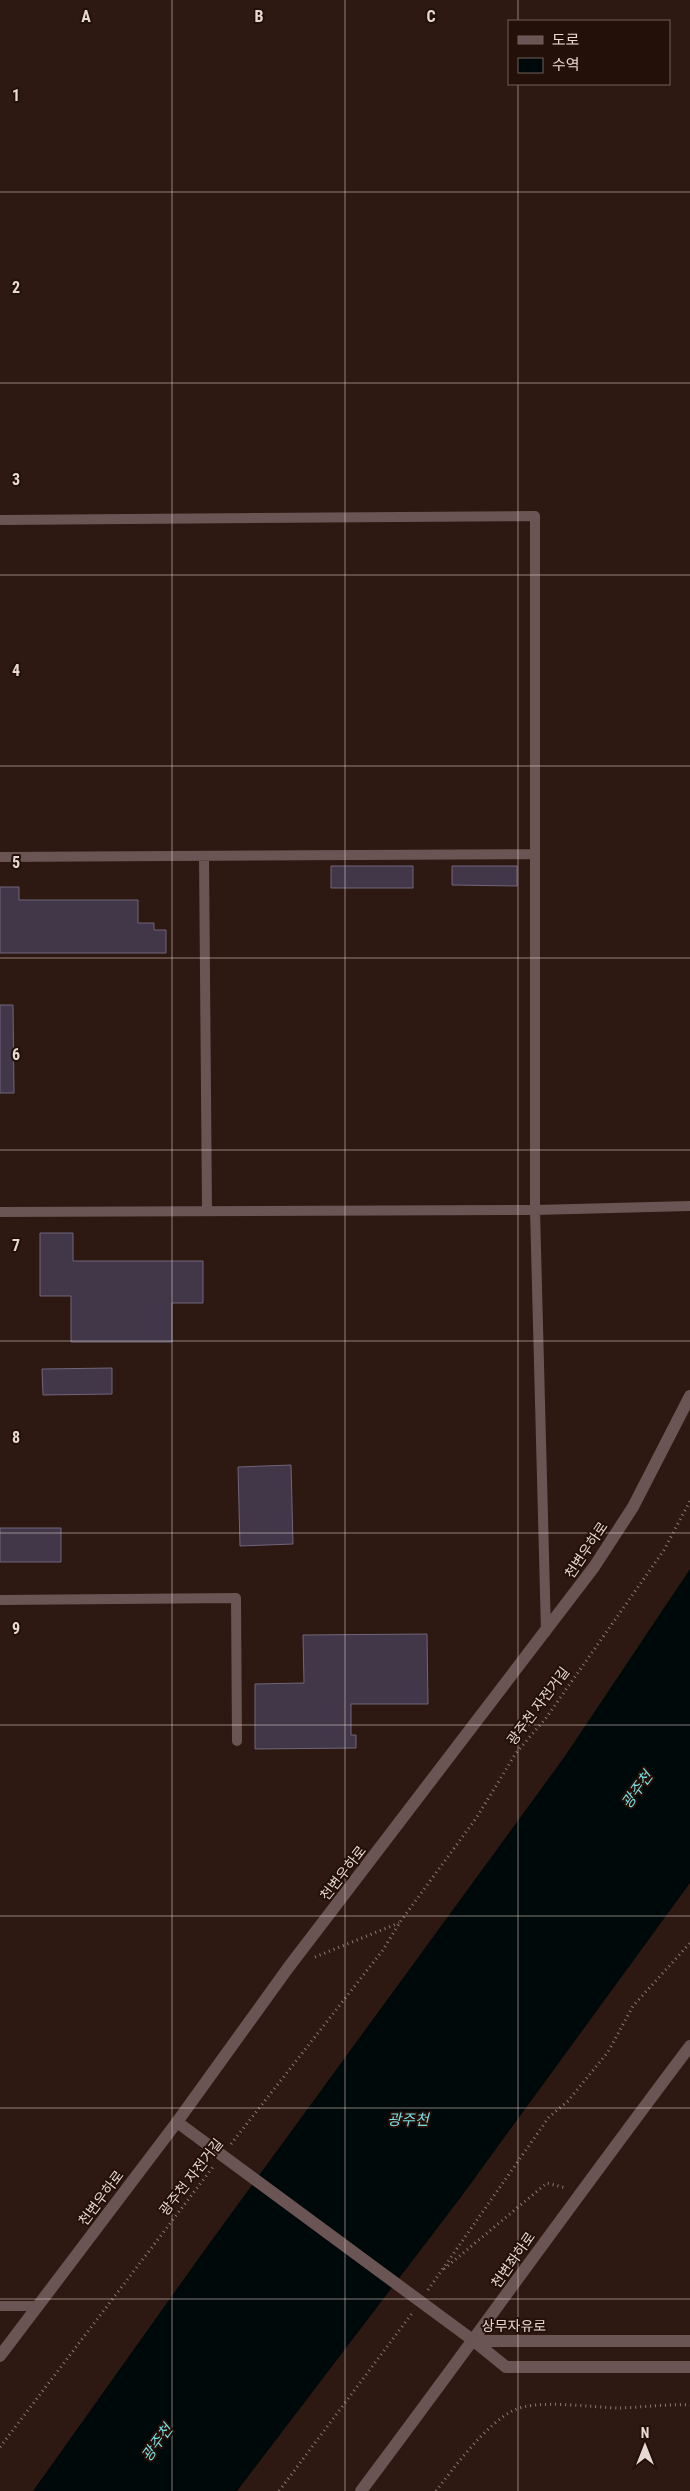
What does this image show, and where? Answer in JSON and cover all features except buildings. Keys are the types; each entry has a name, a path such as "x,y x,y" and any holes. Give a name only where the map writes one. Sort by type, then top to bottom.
{"street":[{"name":"천변우하로","path":"0,2356 177,2122 288,1968 546,1633 594,1567 633,1507 690,1396"},
{"name":"천변좌하로","path":"361,2491 474,2341 580,2191 690,2046"},
{"path":"177,2122 474,2341"},
{"name":"상무자유로","path":"474,2341 690,2341"},
{"name":"상무자유로","path":"474,2341 506,2367 690,2367"}],"lane":[{"path":"0,520 535,516 534,1210 546,1633"},
{"path":"0,857 534,854"},
{"path":"204,856 208,1211"},
{"path":"0,1212 534,1210 690,1206"},
{"path":"0,1600 236,1598 237,1740"},
{"path":"0,2306 38,2306"}],"path":[{"name":"광주천 자전거길","path":"225,2152 383,1950 400,1922 477,1817 516,1752 546,1718 664,1550 690,1501"},
{"path":"314,1957 400,1922"},
{"path":"426,2293 550,2117 568,2101 608,2052 633,2006 690,1943"},
{"name":"광주천 자전거길","path":"0,2447 219,2160"},
{"path":"442,2271 547,2183 580,2191"},
{"path":"279,2491 415,2309"},
{"path":"436,2491 461,2458 494,2425 512,2411 530,2405 622,2408 690,2405"}],"water":[{"name":"광주천","path":"690,1569 690,1883 461,2197 237,2491 33,2491 201,2255 565,1756"}]}
